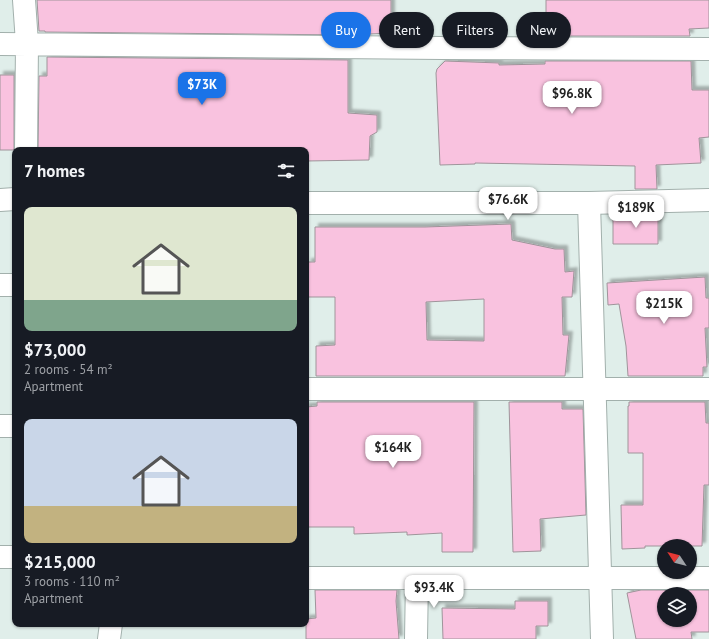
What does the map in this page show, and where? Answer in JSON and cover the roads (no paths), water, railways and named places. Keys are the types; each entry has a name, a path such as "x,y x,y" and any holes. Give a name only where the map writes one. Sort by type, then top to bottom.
{"street":[{"path":"24,0 27,43 26,147"},
{"path":"0,44 709,49"},
{"path":"0,200 12,199"},
{"path":"309,204 589,203 709,200"},
{"path":"589,203 602,639"},
{"path":"0,285 12,285"},
{"path":"309,389 709,389"},
{"path":"0,426 12,426"},
{"path":"0,557 12,557"},
{"path":"309,578 709,578"},
{"path":"416,639 417,578"},
{"path":"109,639 111,627"}]}
